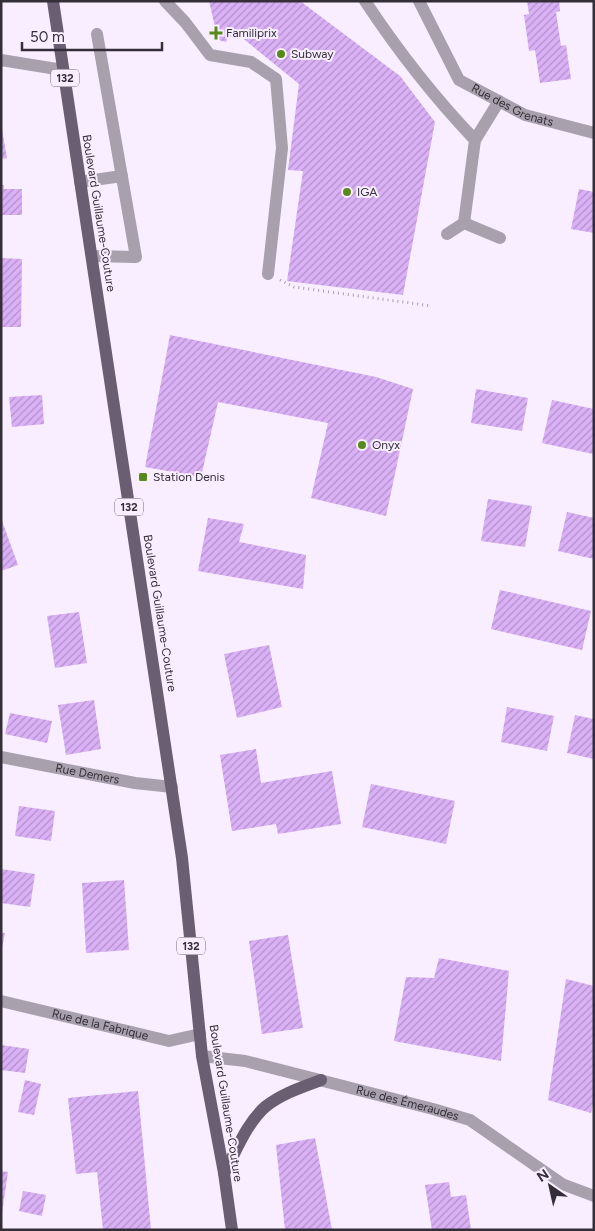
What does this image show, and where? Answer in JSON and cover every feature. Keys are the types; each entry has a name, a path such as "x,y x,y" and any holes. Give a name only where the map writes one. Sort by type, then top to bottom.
{"main road":[{"name":"Boulevard Guillaume-Couture","path":"53,1 172,787 182,858 202,1056 224,1173 232,1230"},
{"path":"224,1173 247,1129 265,1107 293,1091 321,1080"}],"street":[{"path":"165,1 185,22 210,55 251,62 276,79 282,148 268,274"},
{"path":"365,1 396,47 449,112 475,140"},
{"name":"Rue des Grenats","path":"419,1 459,80 525,115 594,133"},
{"path":"92,256 136,257 97,34"},
{"path":"1,60 63,70"},
{"path":"464,223 475,140 499,101"},
{"path":"80,182 122,176"},
{"path":"446,234 464,223"},
{"path":"464,223 500,238"},
{"name":"Rue Demers","path":"1,757 135,783 172,787"},
{"name":"Rue de la Fabrique","path":"1,1000 169,1041 200,1034"},
{"name":"Rue des Émeraudes","path":"202,1056 245,1061 433,1108 470,1120 562,1184 594,1196"}],"path":[{"path":"268,274 294,287 432,306"}],"building":[{"path":"209,1 300,1 400,76 435,122 403,295 287,281 303,171 288,170 299,84 240,36 228,37 226,42 215,39 209,32 215,27"},
{"path":"527,1 559,1 560,11 556,12 561,46 566,45 571,79 540,83 535,50 529,51 524,15 529,14"},
{"path":"1,124 7,158 1,159"},
{"path":"1,185 4,185 4,189 22,189 22,215 1,215"},
{"path":"579,189 594,192 594,233 571,229"},
{"path":"1,258 22,259 21,327 1,327"},
{"name":"Onyx","path":"170,335 376,377 413,389 386,516 311,498 328,423 218,402 201,477 145,467"},
{"path":"476,389 528,398 522,431 471,423"},
{"path":"42,395 44,424 12,427 9,397"},
{"path":"552,400 594,409 593,454 542,443"},
{"path":"488,499 532,506 525,547 481,541"},
{"path":"567,512 594,518 594,559 558,551"},
{"path":"1,518 18,565 1,571"},
{"path":"208,518 244,524 239,542 306,555 303,589 198,571"},
{"path":"500,590 591,611 582,650 491,629"},
{"path":"79,612 87,663 55,668 47,616"},
{"path":"269,645 282,707 237,718 224,654"},
{"path":"94,700 101,749 66,755 58,705"},
{"path":"507,707 554,716 547,751 501,742"},
{"path":"10,713 52,721 47,743 5,734"},
{"path":"575,715 594,719 594,759 567,753"},
{"path":"256,749 261,783 332,771 341,824 278,834 276,824 232,831 220,755"},
{"path":"371,784 455,801 446,844 362,827"},
{"path":"19,806 55,811 51,841 15,836"},
{"path":"1,869 35,874 30,907 1,903"},
{"path":"124,880 129,950 86,953 82,883"},
{"path":"1,933 5,933 2,948 1,948"},
{"path":"288,935 303,1028 262,1034 249,941"},
{"path":"439,958 509,971 501,1061 394,1041 406,977 434,978"},
{"path":"566,979 594,986 594,1100 591,1113 548,1100"},
{"path":"1,1045 29,1049 25,1073 1,1070"},
{"path":"25,1080 41,1084 34,1115 18,1112"},
{"path":"138,1091 151,1230 103,1230 97,1172 76,1174 68,1098"},
{"path":"315,1138 332,1230 285,1230 276,1145"},
{"path":"1,1171 8,1172 2,1213 1,1213"},
{"path":"449,1182 451,1197 466,1195 471,1230 432,1230 425,1185"},
{"path":"23,1191 46,1195 42,1216 19,1211"}],"place":[{"name":"Familiprix","path":"216,33"},
{"name":"Subway","path":"281,54"},
{"name":"IGA","path":"347,192"},
{"name":"Onyx","path":"362,445"},
{"name":"Station Denis","path":"143,477"}]}
